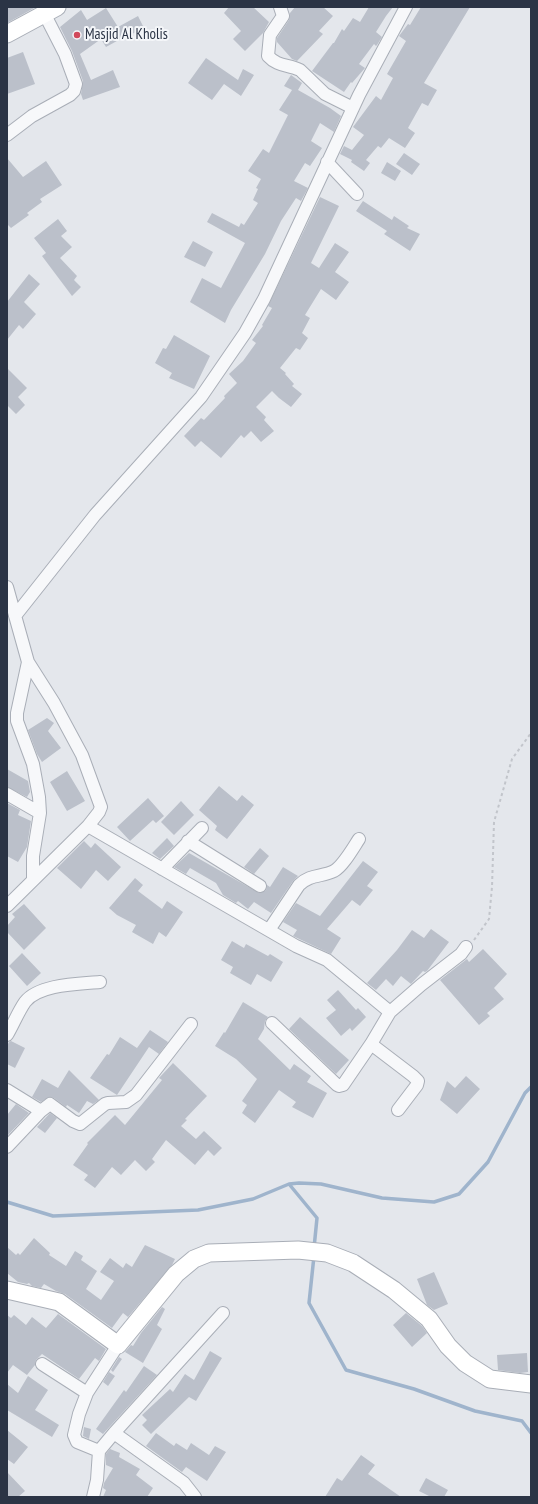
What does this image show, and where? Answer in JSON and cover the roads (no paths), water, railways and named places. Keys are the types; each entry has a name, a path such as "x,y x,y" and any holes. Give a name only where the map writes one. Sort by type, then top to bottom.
{"street":[{"path":"280,7 283,16 270,34 268,56 277,64 300,70 325,94 353,108"},
{"path":"15,616 94,515 201,397 245,334 264,299 353,108 406,7"},
{"path":"7,34 50,10 76,84 74,91 70,95 32,116 7,135"},
{"path":"327,162 357,194"},
{"path":"7,906 88,826 100,812 101,807 82,755 54,702 28,662 8,591"},
{"path":"28,662 16,713 32,764 39,797 40,812 33,856 33,880"},
{"path":"7,794 40,812"},
{"path":"88,826 296,946 327,960 390,1012"},
{"path":"162,869 202,828"},
{"path":"269,930 299,885 304,880 333,872 339,867 359,839"},
{"path":"188,841 260,886"},
{"path":"272,1023 336,1085 343,1085 371,1044 390,1012 460,954 466,947"},
{"path":"7,1035 26,1001 36,994 56,986 100,982"},
{"path":"7,1147 41,1111 50,1104 73,1121 80,1124 105,1104 126,1102 136,1095 191,1024"},
{"path":"371,1044 414,1076 418,1081 417,1085 398,1110"},
{"path":"7,1090 41,1111"},
{"path":"99,1451 77,1442 74,1435 86,1393 118,1345 176,1274 194,1259 209,1253 298,1250 327,1253 353,1263 394,1290 429,1319 448,1346 465,1363 490,1379 531,1384"},
{"path":"7,1290 59,1302 118,1345"},
{"path":"93,1497 97,1480 99,1451 223,1313"},
{"path":"42,1364 86,1393"},
{"path":"114,1433 184,1483 195,1497"}],"waterway":[{"path":"7,1202 53,1216 198,1210 253,1199 289,1184 299,1183 321,1184 382,1198 434,1202 459,1194 488,1162 525,1093 531,1087"},
{"path":"289,1184 317,1218 314,1248"},
{"path":"314,1256 309,1303 346,1370 414,1389 475,1411 522,1421 531,1433"}],"place":[{"name":"Masjid Al Kholis","path":"77,35"}]}
